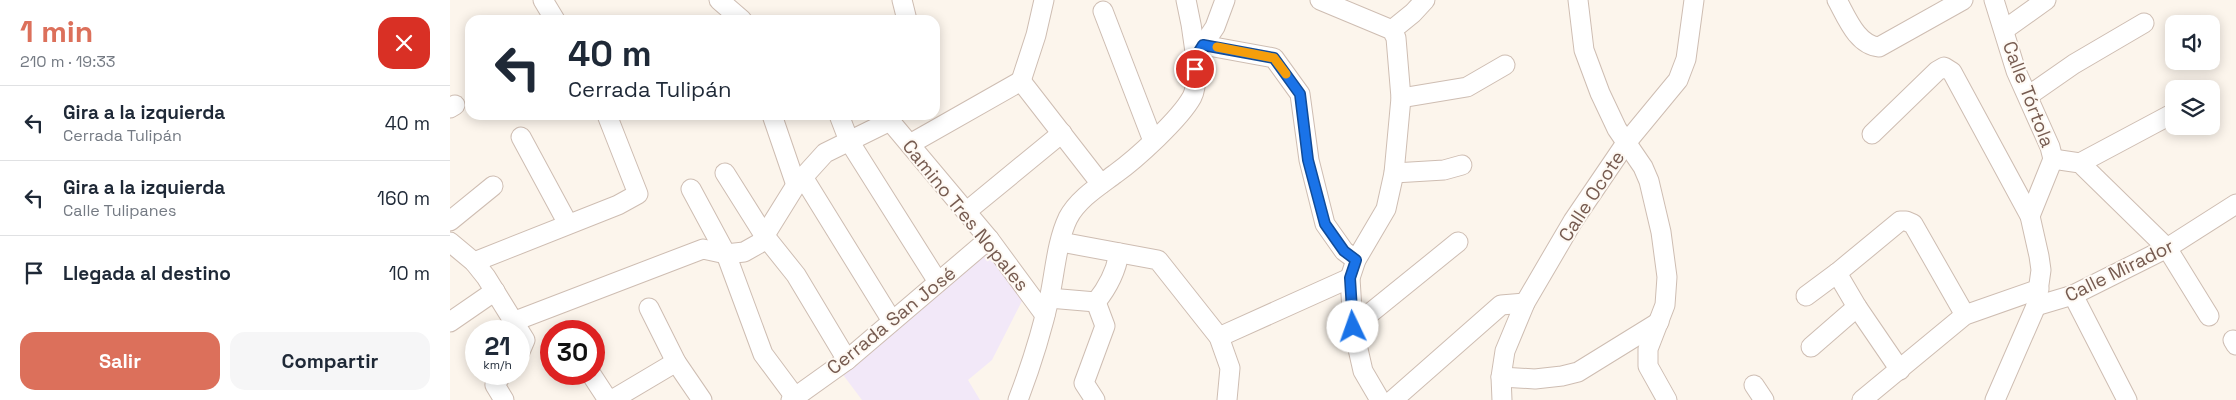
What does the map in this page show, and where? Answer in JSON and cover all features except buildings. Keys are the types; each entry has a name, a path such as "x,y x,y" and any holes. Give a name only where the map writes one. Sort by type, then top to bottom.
{"street":[{"path":"543,0 552,15"},
{"path":"719,0 736,15"},
{"path":"902,0 906,15"},
{"path":"910,144 1021,81 1036,34 1044,0"},
{"path":"1018,400 1028,373 1047,306 1061,242 1069,218 1083,199 1129,164 1153,141 1181,112 1192,96 1199,51 1186,0"},
{"path":"1199,51 1215,27 1225,0"},
{"path":"1320,0 1392,30 1396,38 1401,98 1394,173 1386,209 1356,260 1350,278 1353,327 1363,371 1380,400"},
{"path":"1392,30 1413,13 1425,0"},
{"path":"1578,0 1584,50 1600,93 1626,143 1637,156 1649,181 1661,232 1667,277 1665,305 1648,349 1648,366 1667,400"},
{"name":"Calle Ocote","path":"1502,400 1501,377 1505,351 1525,303 1572,221 1626,143 1678,80 1686,59 1694,0"},
{"path":"1837,0 1860,38 1870,46 1880,47 1963,0"},
{"name":"Calle Tórtola","path":"1994,0 2016,72 2050,146 2053,159 2030,216"},
{"path":"2004,30 2046,0"},
{"path":"1103,11 1153,141"},
{"path":"2028,96 2074,64 2144,23"},
{"path":"1199,51 1274,58 1285,72 1300,94 1308,160 1325,224 1344,251 1356,260"},
{"path":"1401,98 1467,87 1506,65"},
{"path":"1872,134 1937,71 1944,67 1952,72 2030,216 2039,256 2038,298 1995,400"},
{"path":"1021,81 1102,184"},
{"path":"2080,163 2165,118"},
{"path":"474,262 618,205 638,194 609,120"},
{"path":"774,120 800,181 892,321"},
{"path":"841,120 849,141 938,282"},
{"path":"518,320 702,249 726,254 744,252 760,243 800,181 825,153 887,120"},
{"name":"Camino Tres Nopales","path":"892,120 910,144 1047,306"},
{"path":"967,211 1062,134"},
{"path":"522,137 568,224"},
{"path":"2053,159 2080,163 2167,248 2209,316"},
{"path":"1394,173 1444,170 1462,165"},
{"path":"725,173 764,235 796,274 846,360"},
{"path":"450,221 493,186"},
{"path":"690,189 726,254 764,354 793,398"},
{"name":"Calle Mirador","path":"1965,315 2038,298 2073,296 2167,248 2236,204"},
{"path":"1806,296 1900,221 1906,221 1913,224 1965,315 1862,400"},
{"name":"Cerrada San José","path":"793,398 846,360 990,239"},
{"path":"450,242 474,262 514,320"},
{"path":"1061,242 1158,260 1219,337 1230,368 1227,400"},
{"path":"1353,327 1458,242"},
{"path":"1047,306 1096,302 1109,286 1117,265 1119,252"},
{"path":"1837,273 1857,307 1900,370"},
{"path":"1219,337 1350,278"},
{"path":"450,322 495,291"},
{"path":"2073,296 2121,398"},
{"path":"1095,400 1084,383 1105,326 1096,302"},
{"path":"1393,400 1501,305 1525,303"},
{"path":"1812,347 1857,307"},
{"path":"649,308 676,362 702,400"},
{"path":"1501,377 1535,379 1578,372 1659,322"},
{"path":"612,400 676,362"},
{"path":"495,385 504,400"},
{"path":"598,385 608,400"}],"shaded area":[{"path":"986,253 1024,297 992,360 968,380 980,400 862,400 841,372"}],"slow traffic":[{"path":"1217,47 1274,58 1286,74"}],"route":[{"path":"1195,69 1195,58 1203,45 1274,58 1300,94 1308,160 1325,224 1344,251 1356,260 1350,278 1353,327"}]}
